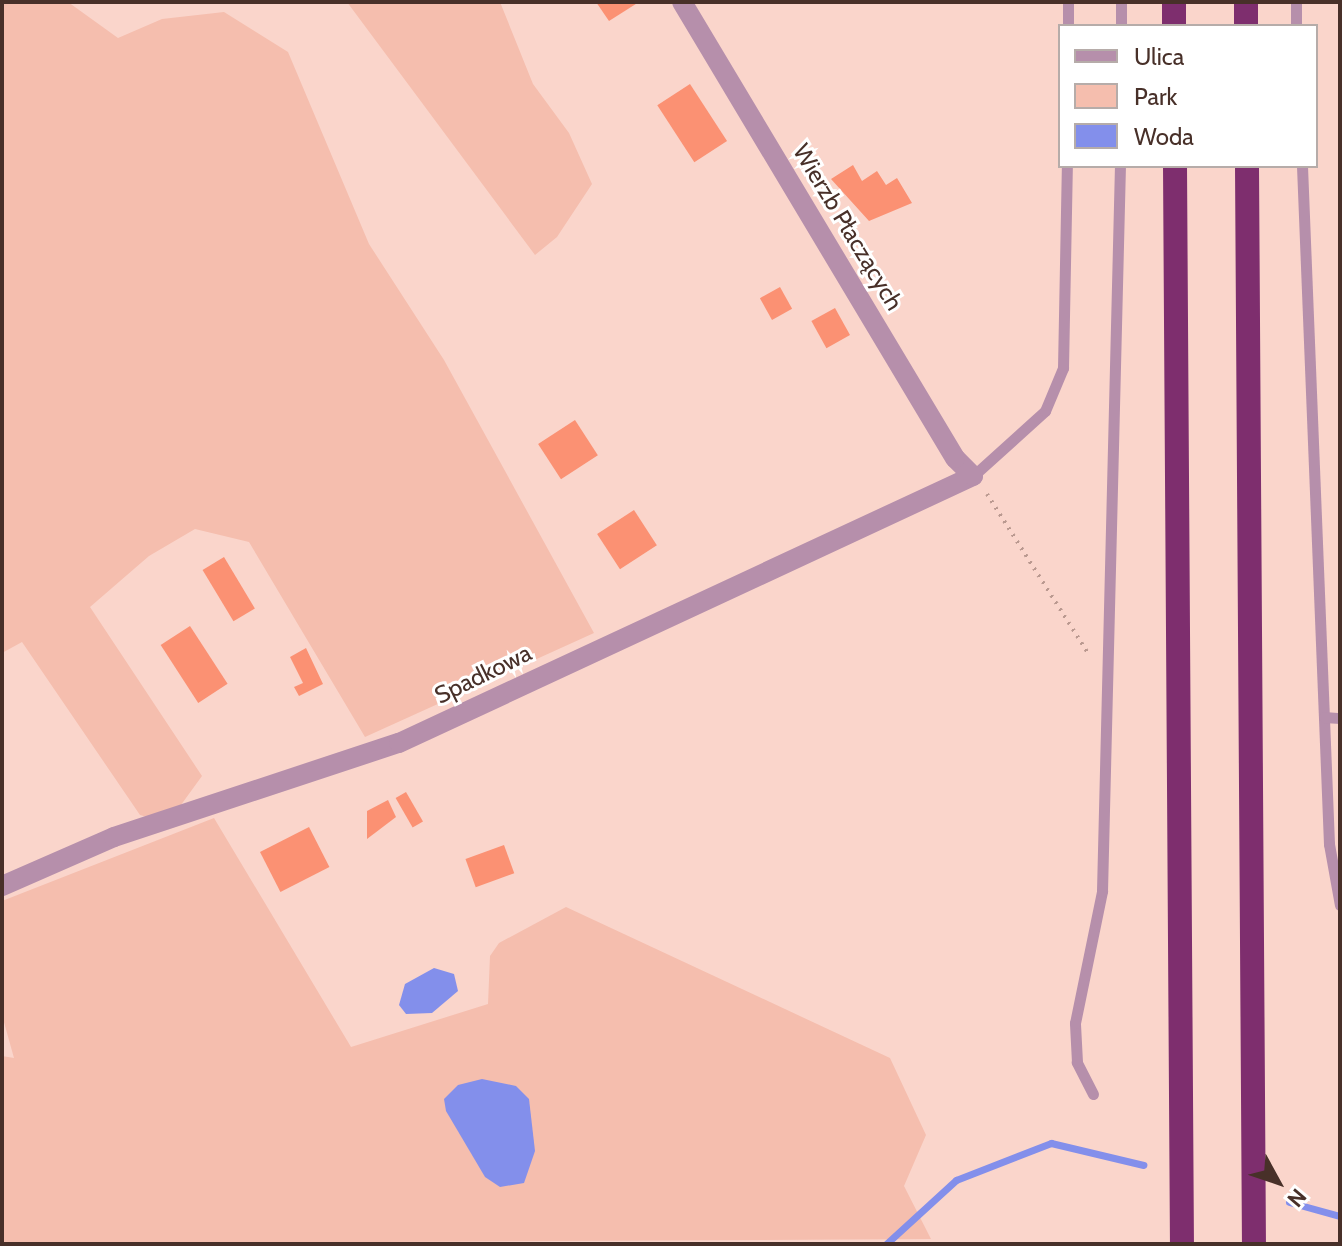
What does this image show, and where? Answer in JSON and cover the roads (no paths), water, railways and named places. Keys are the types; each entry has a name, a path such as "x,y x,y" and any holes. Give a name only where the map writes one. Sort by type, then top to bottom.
{"highway":[{"path":"1174,2 1174,24"},
{"path":"1246,2 1246,24"},
{"path":"1175,168 1182,1244"},
{"path":"1247,168 1254,1244"}],"street":[{"name":"Wierzb Płaczących","path":"682,2 955,458 973,476"},
{"name":"Spadkowa","path":"2,886 114,837 399,743 973,476"}],"lane":[{"path":"1068,2 1068,24"},
{"path":"1121,2 1121,24"},
{"path":"1296,2 1296,24"},
{"path":"973,476 1045,411 1063,368 1067,168"},
{"path":"1093,1094 1077,1062 1075,1023 1081,976 1100,922 1120,168"},
{"path":"1302,168 1329,844 1340,905"},
{"path":"1324,717 1340,718"}],"water":[{"path":"434,968 454,974 458,991 432,1013 406,1014 399,1005 405,984"},
{"path":"482,1079 516,1086 529,1099 535,1151 524,1183 500,1187 485,1177 446,1111 444,1099 458,1085"}],"waterway":[{"path":"886,1244 956,1180 1051,1143 1143,1165"},
{"path":"1289,1202 1340,1216"}]}
